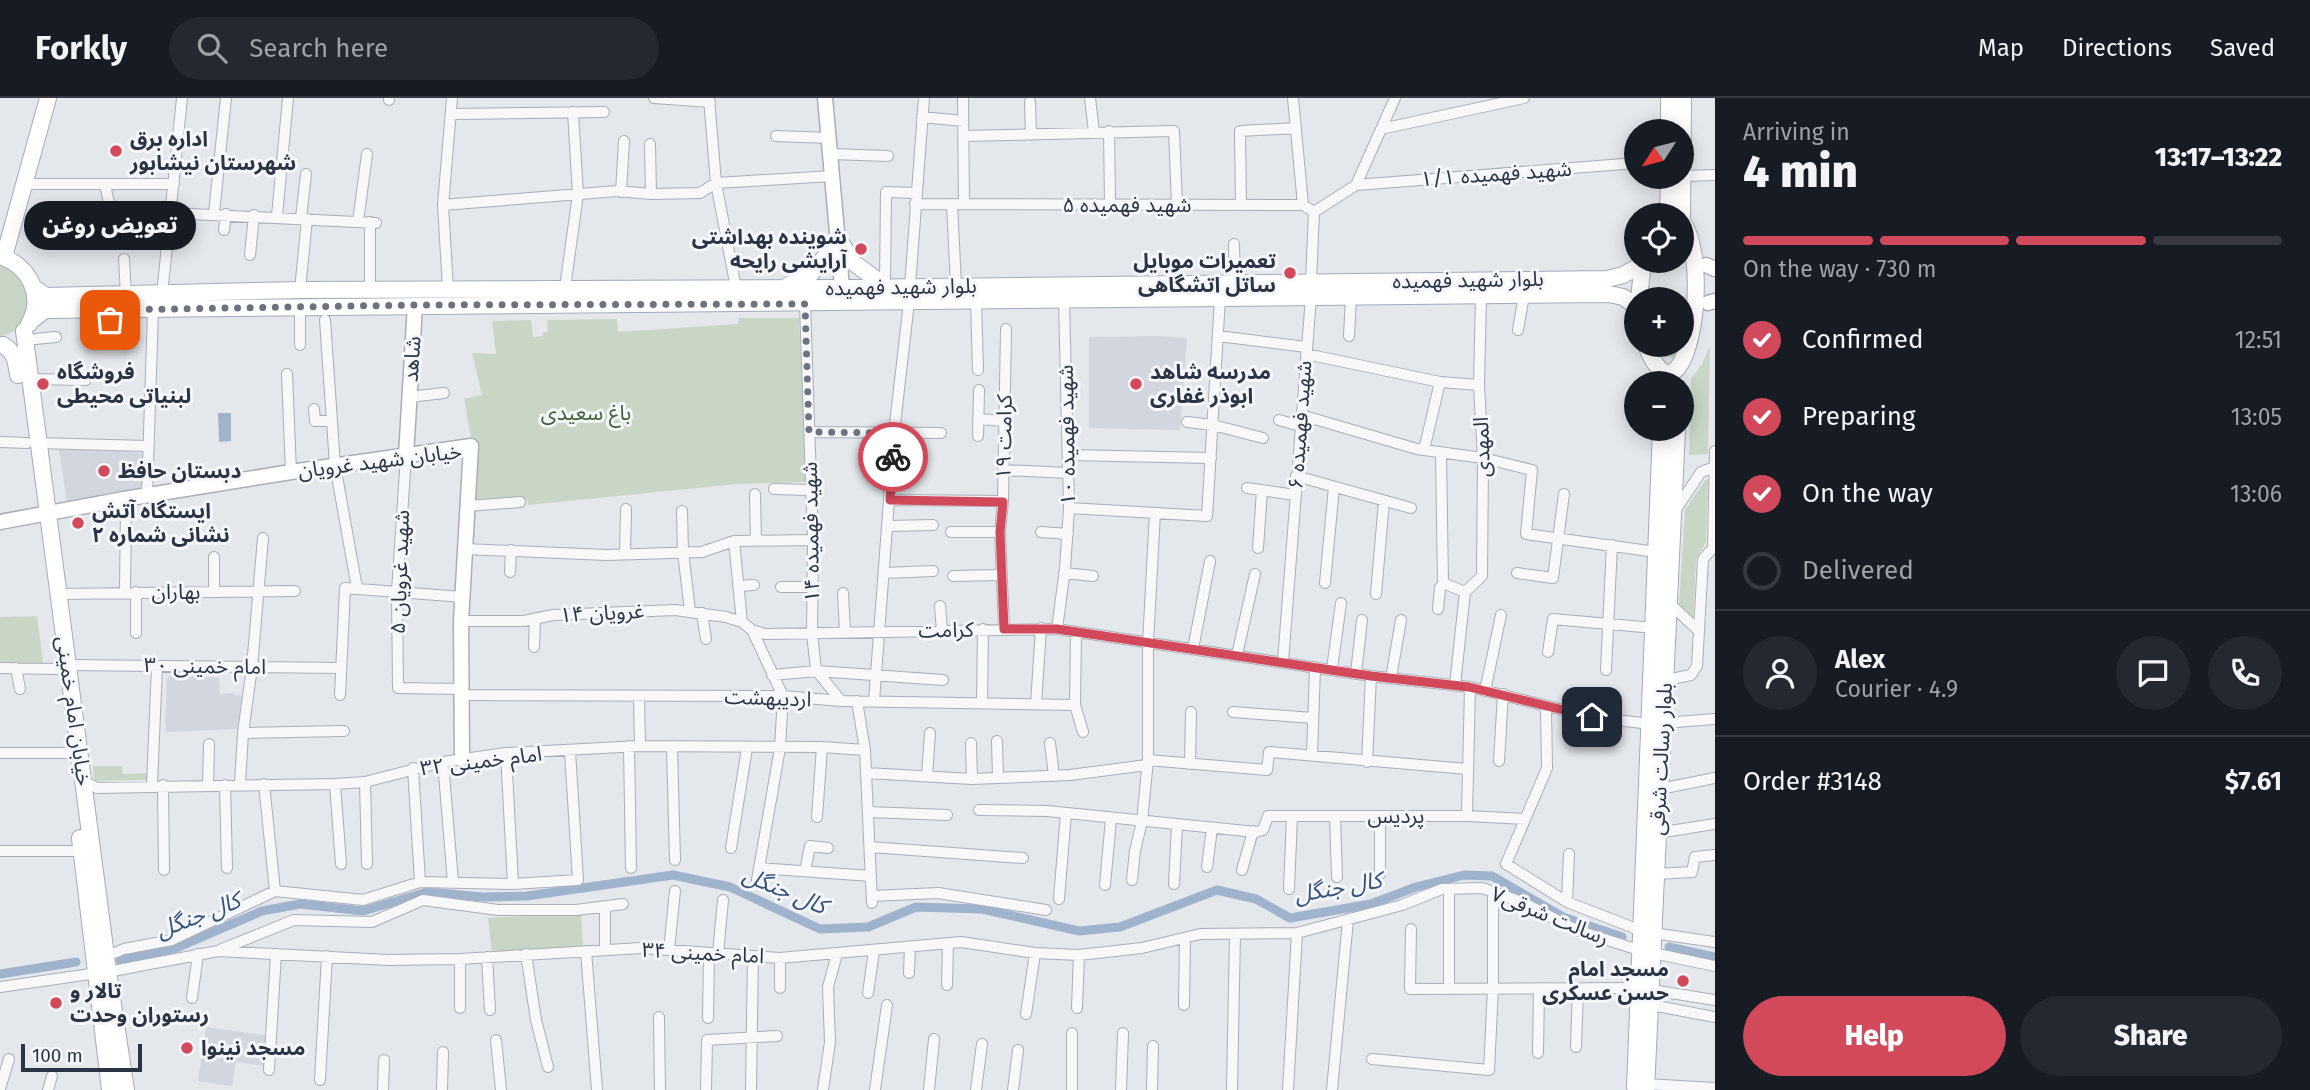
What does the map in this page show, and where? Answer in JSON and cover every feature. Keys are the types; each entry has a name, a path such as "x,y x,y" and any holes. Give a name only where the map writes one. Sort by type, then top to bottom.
{"main road":[{"path":"34,288 22,269 2,257 48,98"},
{"path":"1669,98 1669,119"},
{"path":"1681,119 1683,98"},
{"path":"1678,371 1694,355 1702,338 1712,302 1709,285 1711,267 1694,236"},
{"path":"783,288 810,275 839,240 854,263 885,286"},
{"name":"بلوار شهید فهمیده","path":"34,288 46,296 300,290 783,288 843,295 866,302 956,285 1235,282 1311,289 1351,297 1524,295 1626,273"},
{"name":"بلوار شهید فهمیده","path":"1,345 27,330 45,310 805,304 885,286 910,294 976,301 1220,298 1311,289 1558,287 1624,298"},
{"name":"خیابان امام خمینی","path":"33,443 27,330 35,305 34,288"},
{"path":"565,288 565,305"},
{"path":"805,304 818,309 858,307 866,302"},
{"name":"خیابان امام خمینی","path":"1,345 11,349 15,357 33,443 63,667 88,788 126,1090"},
{"path":"1652,357 1664,371"},
{"name":"بلوار رسالت شرقی","path":"1642,1088 1648,994 1647,952 1657,724 1666,680 1673,514 1664,441"},
{"name":"بلوار رسالت شرقی","path":"1650,873 1657,833 1660,789 1654,628 1656,552 1668,454 1673,441"},
{"name":"خیابان امام خمینی","path":"43,515 58,594 69,753 82,851 108,963 110,1090"}],"street":[{"path":"162,295 181,98"},
{"path":"214,213 226,98"},
{"path":"277,216 288,98"},
{"path":"448,289 443,205 452,98"},
{"path":"654,98 710,100 716,183 736,288"},
{"path":"825,98 843,295"},
{"path":"874,701 894,433 910,294 924,98"},
{"path":"963,98 964,204"},
{"path":"1090,98 1094,132"},
{"path":"1293,98 1303,205 1314,212 1356,185 1395,98"},
{"path":"1381,129 1524,98"},
{"path":"1030,102 1031,135"},
{"path":"565,288 578,194 573,112"},
{"path":"452,114 604,112"},
{"path":"922,117 963,121"},
{"path":"1241,205 1240,131 1296,128"},
{"path":"1108,131 1110,205"},
{"path":"964,136 1174,131 1177,205"},
{"path":"776,136 829,138"},
{"path":"621,192 624,141"},
{"path":"650,144 651,194"},
{"path":"367,154 370,290"},
{"path":"831,154 888,156"},
{"name":"شهید فهمیده ۱/۱","path":"1356,185 1624,164"},
{"path":"300,290 306,174"},
{"path":"1694,176 1715,175"},
{"path":"443,205 578,194 700,193 716,183 833,176"},
{"path":"24,184 174,184"},
{"path":"105,184 111,213"},
{"name":"شهید فهمیده ۵","path":"885,286 886,192 951,204 1303,205"},
{"path":"951,204 956,285"},
{"name":"شهید فهمیده ۶","path":"1283,662 1311,289 1314,212"},
{"path":"171,213 368,222"},
{"path":"224,230 226,214"},
{"path":"250,255 254,215"},
{"path":"1234,244 1235,282"},
{"path":"124,259 127,295"},
{"path":"1518,330 1524,295"},
{"name":"المهدی","path":"1465,592 1482,576 1483,458 1479,385 1481,296"},
{"path":"1349,336 1351,297"},
{"path":"1069,508 1207,516 1220,298"},
{"path":"976,301 978,370"},
{"name":"شهید فهمیده ۱۰","path":"1057,629 1065,571 1069,508 1065,301"},
{"name":"شهید فهمیده ۱۴","path":"805,304 813,540 812,633 817,671"},
{"name":"شاهد","path":"406,456 415,305"},
{"path":"300,307 300,345"},
{"path":"91,310 91,335"},
{"path":"109,310 110,340"},
{"path":"147,495 153,310"},
{"path":"325,320 335,465 357,588"},
{"name":"کرامت ۱۹","path":"1004,629 1000,532 1003,502 1006,329"},
{"path":"27,330 56,337"},
{"path":"1218,336 1254,340 1440,382 1479,385"},
{"path":"287,374 291,472"},
{"path":"29,379 86,380"},
{"path":"1424,450 1440,382"},
{"path":"978,436 979,390"},
{"path":"410,397 444,393"},
{"path":"314,408 315,421 332,421"},
{"path":"979,419 1004,421"},
{"path":"1279,420 1301,421 1424,450 1483,458 1532,470 1526,534 1656,552"},
{"path":"1187,422 1213,425 1264,438"},
{"path":"809,432 941,433"},
{"path":"0,442 147,446"},
{"name":"خیابان شهید غرویان","path":"0,522 147,495 471,446 461,621 462,758"},
{"path":"1666,680 1687,677 1694,673 1697,666 1703,559 1714,548 1715,451"},
{"path":"1438,609 1440,587 1443,583 1441,453"},
{"path":"1068,455 1210,458"},
{"name":"شهید غرویان ۵","path":"398,688 397,591 406,456"},
{"path":"1673,514 1700,472 1715,467"},
{"path":"1003,470 1068,473"},
{"path":"1296,477 1411,508"},
{"path":"1325,583 1334,487"},
{"path":"1247,488 1295,495"},
{"path":"774,489 811,490"},
{"path":"1258,548 1262,491"},
{"path":"755,494 756,541"},
{"path":"1517,573 1553,578 1564,494"},
{"path":"890,500 1003,502"},
{"path":"1376,594 1384,500"},
{"path":"468,506 520,502"},
{"path":"126,506 125,552 136,633"},
{"path":"625,554 626,509"},
{"path":"682,511 683,552 690,611"},
{"path":"1132,880 1142,821 1147,763 1148,643 1155,513"},
{"path":"888,526 933,525"},
{"path":"951,532 1000,532"},
{"path":"1041,532 1068,534"},
{"path":"240,784 263,538"},
{"path":"465,549 625,554 702,552 734,541 813,540"},
{"path":"734,541 742,622 752,630 783,696 780,748 757,880"},
{"path":"1606,670 1612,545"},
{"path":"510,572 511,550"},
{"path":"214,557 214,592"},
{"path":"1193,649 1210,561"},
{"path":"884,573 933,571"},
{"path":"1065,571 1093,576"},
{"path":"1237,655 1255,574"},
{"path":"953,576 1001,575"},
{"path":"1443,583 1465,592 1455,685"},
{"path":"738,586 754,585"},
{"path":"340,695 345,587 463,597"},
{"path":"781,587 813,587"},
{"name":"بهاران","path":"58,594 295,591"},
{"path":"843,593 845,632"},
{"path":"1332,669 1341,603"},
{"path":"1669,603 1699,631"},
{"path":"940,606 942,630"},
{"name":"غرویان ۱۴","path":"461,621 524,621 566,614 675,610 702,612 742,622"},
{"path":"702,612 706,639"},
{"path":"1485,691 1501,615"},
{"path":"534,647 535,619"},
{"path":"1548,652 1553,619 1654,628"},
{"path":"1356,673 1362,620"},
{"path":"1391,678 1401,620"},
{"path":"1036,704 1041,628"},
{"path":"982,703 983,629"},
{"name":"کرامت","path":"752,630 765,634 1057,629 1371,676 1469,687 1592,717 1657,724 1715,719"},
{"path":"1076,632 1075,705 1083,732"},
{"path":"157,666 155,725 164,870"},
{"path":"1312,755 1315,667"},
{"name":"امام خمینی ۳۰","path":"0,668 341,668"},
{"path":"16,668 20,689"},
{"path":"772,675 817,671 943,680"},
{"path":"817,671 841,701"},
{"path":"1367,762 1371,676"},
{"path":"1467,816 1469,687"},
{"name":"اردیبهشت","path":"398,688 461,692 783,696 841,701 1075,705"},
{"path":"1499,761 1503,694"},
{"path":"631,868 639,696"},
{"path":"857,701 865,750 872,899 938,893 1046,910"},
{"path":"1546,706 1546,768 1506,864 1567,902 1648,932 1715,942"},
{"path":"1190,764 1191,712"},
{"path":"1233,712 1313,718"},
{"path":"243,733 344,731"},
{"path":"927,776 930,733"},
{"path":"997,741 998,778"},
{"path":"971,743 972,779"},
{"path":"1050,743 1054,776"},
{"path":"208,785 209,744"},
{"name":"امام خمینی ۳۲","path":"88,788 365,782 462,758 635,746 822,747 865,750"},
{"path":"672,746 675,860"},
{"path":"817,817 822,747"},
{"path":"731,848 747,748"},
{"path":"0,987 108,963 172,940 275,891 363,900 420,881 513,884 578,880 570,751"},
{"path":"866,773 972,779 1054,776 1147,763 1267,770 1269,752 1466,769"},
{"path":"0,753 69,753"},
{"path":"506,754 513,884"},
{"path":"443,762 453,882"},
{"path":"413,768 420,881"},
{"path":"1660,789 1715,778"},
{"path":"365,782 367,863"},
{"path":"264,784 275,891"},
{"path":"335,784 341,864"},
{"path":"225,785 227,869"},
{"path":"979,810 1066,813 1253,831 1242,870"},
{"path":"868,813 947,815"},
{"path":"1059,899 1066,813"},
{"name":"پردیس","path":"1253,831 1263,830 1268,816 1467,816 1525,819"},
{"path":"1289,890 1292,816"},
{"path":"1335,816 1337,877"},
{"path":"1380,816 1380,874"},
{"path":"1105,885 1111,819"},
{"path":"1657,833 1715,824"},
{"path":"1174,884 1177,825"},
{"path":"1207,867 1212,828"},
{"path":"805,871 810,846 828,848"},
{"path":"870,847 1023,858"},
{"path":"0,851 82,851"},
{"path":"1567,902 1569,854"},
{"path":"1650,873 1692,873 1695,857 1715,855"},
{"path":"759,868 871,876"},
{"name":"رسالت شرقی۷","path":"1297,933 1402,905 1442,889 1482,888 1522,902 1576,930 1647,952 1715,966"},
{"path":"1449,889 1449,988"},
{"path":"669,950 674,891"},
{"path":"1372,1059 1489,1070 1493,988 1493,892"},
{"path":"218,951 294,920 372,922 423,900 498,909 576,910 623,905"},
{"path":"708,1018 713,953 723,900"},
{"path":"605,907 605,950"},
{"path":"1332,1090 1348,920"},
{"path":"1411,929 1410,989 1578,988 1715,1000"},
{"path":"1288,1090 1297,933"},
{"name":"امام خمینی ۳۴","path":"108,963 218,951 388,960 460,959 641,948 780,958 961,943 1035,954 1079,955 1142,948 1200,934 1297,933"},
{"path":"1232,1090 1234,934"},
{"path":"1185,938 1185,1005"},
{"path":"947,985 948,944"},
{"path":"909,974 910,947"},
{"path":"586,951 597,1090"},
{"path":"869,993 874,951"},
{"path":"192,998 198,954"},
{"path":"269,1070 276,954"},
{"path":"526,954 536,1020 548,1067"},
{"path":"823,1090 830,1042 828,987 836,954"},
{"path":"1026,1014 1035,954"},
{"path":"1077,1008 1079,955"},
{"path":"320,1080 327,956"},
{"path":"751,1090 752,956"},
{"path":"487,957 490,1010"},
{"path":"780,958 780,988"},
{"path":"460,959 460,1009"},
{"path":"1538,1053 1539,988"},
{"path":"1576,1047 1578,988"},
{"path":"1648,994 1715,1017"},
{"path":"875,1090 887,1005"},
{"path":"659,1017 660,1090"},
{"path":"1072,1033 1072,1090"},
{"path":"1121,1090 1123,1033"},
{"path":"706,1090 707,1040 777,1035"},
{"path":"929,1090 934,1039"},
{"path":"496,1040 501,1090"},
{"path":"976,1090 982,1044"},
{"path":"1152,1090 1153,1046"},
{"path":"1013,1090 1018,1050"},
{"path":"442,1090 443,1052"},
{"path":"0,1089 9,1059"},
{"path":"383,1090 384,1060"},
{"path":"48,1090 52,1076"},
{"path":"1642,1088 1715,1088"}],"shaded area":[{"name":"مدرسه شاهد ابوذر غفاری","path":"1089,337 1187,338 1180,430 1089,428"},
{"name":"دبستان حافظ","path":"59,449 146,454 144,487 67,503"},
{"path":"172,675 219,677 220,694 234,693 242,696 237,729 165,732 167,678"},
{"path":"206,1027 269,1036 266,1066 236,1062 232,1086 198,1081"}],"green space":[{"path":"0,261 21,274 31,298 24,322 14,331 0,337"},
{"path":"551,294 537,298 263,302 55,301"},
{"name":"باغ سعیدی","path":"739,318 799,318 807,482 737,484 528,505 527,499 476,501 474,438 471,438 464,399 482,395 472,353 496,354 492,321 531,320 533,337 543,336 543,332 548,332 547,320 617,319 618,332 738,324"},
{"path":"1710,346 1708,454 1689,455 1689,441 1694,441 1694,375"},
{"path":"1705,480 1708,480 1706,542 1696,559 1693,620 1679,604 1685,510"},
{"path":"37,616 43,663 0,664 0,617"},
{"path":"93,766 122,766 123,774 149,773 149,780 94,781"},
{"path":"581,913 583,948 492,953 488,918"}],"water":[{"path":"218,413 231,413 231,441 219,442"}],"waterway":[{"name":"کال جنگل","path":"120,960 176,948 262,911 300,904 363,911 427,892 483,897 527,896 673,875 730,887 820,929 868,927 916,907 982,909 1079,931 1120,927 1217,890 1256,899 1290,918 1371,904 1416,887 1464,875 1492,876 1563,917 1622,937"},
{"name":"کال جنگل","path":"1669,947 1715,957"},
{"name":"کال جنگل","path":"0,974 76,962"}],"way so far":[{"path":"110,320 109,310 415,305 805,304 809,432 894,433 893,457"}],"place":[{"name":"اداره برق شهرستان نیشابور","path":"116,151"},
{"name":"شوینده بهداشتی آرایشی رایحه","path":"861,249"},
{"name":"تعمیرات موبایل ساتل اتشگاهی","path":"1290,273"},
{"name":"تعویض روغن","path":"110,320"},
{"name":"فروشگاه لبنیاتی محیطی","path":"43,384"},
{"name":"مدرسه شاهد ابوذر غفاری","path":"1136,384"},
{"name":"دبستان حافظ","path":"104,471"},
{"name":"ایستگاه آتش نشانی شماره ۲","path":"78,523"},
{"name":"مسجد امام حسن عسکری","path":"1683,981"},
{"name":"تالار و رستوران وحدت","path":"56,1003"},
{"name":"مسجد نینوا","path":"187,1048"}],"route":[{"path":"893,457 890,500 1003,502 1000,532 1004,629 1057,629 1371,676 1469,687 1592,717"}]}
